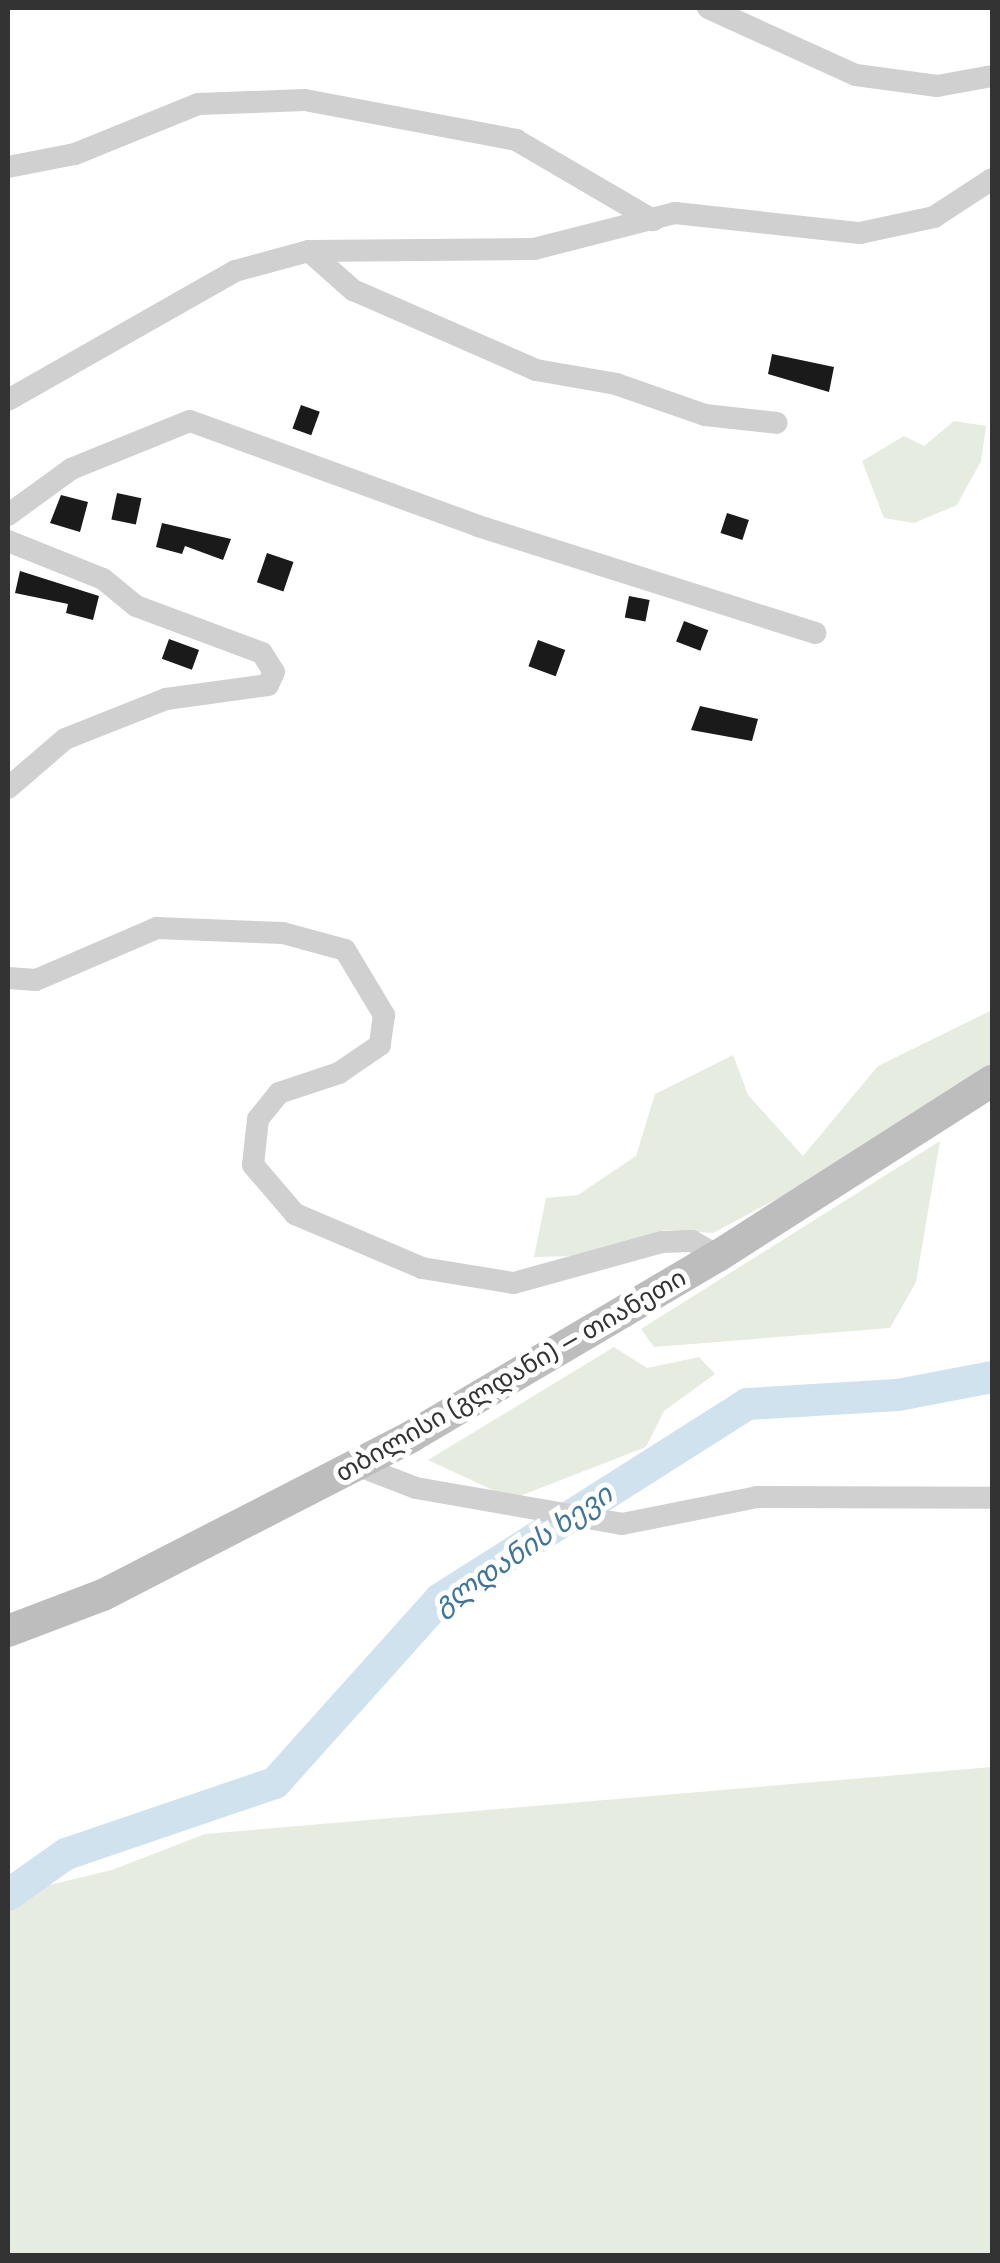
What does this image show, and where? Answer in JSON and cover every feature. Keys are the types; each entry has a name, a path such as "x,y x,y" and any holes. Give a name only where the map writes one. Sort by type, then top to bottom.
{"main road":[{"name":"თბილისი (გლდანი) — თიანეთი","path":"8,1631 104,1595 359,1466 718,1256 992,1081"}],"street":[{"path":"708,8 856,75 936,86 992,76"},
{"path":"8,167 74,154 198,104 305,100 516,140 653,220"},
{"path":"8,400 203,286 309,251 534,249 675,213 860,233 934,217 992,179"},
{"path":"309,251 353,290 536,370 616,384 705,415 777,423"},
{"path":"8,515 71,469 190,421 478,526 815,633"},
{"path":"8,541 104,580 136,606 262,652 274,672 268,686 166,699 65,739 8,788"},
{"path":"8,978 36,980 157,928 283,933 344,950 384,1014 380,1044 339,1073 280,1093 258,1119 254,1164 295,1214 422,1268 514,1283 662,1242 692,1241 718,1256"},
{"path":"359,1466 416,1488 622,1524 758,1498 992,1498"}],"shaded area":[{"path":"954,421 986,426 981,461 957,505 914,523 884,518 862,461 904,436 924,446"},
{"path":"992,1010 992,1069 833,1169 713,1233 664,1230 578,1256 534,1257 546,1198 578,1195 636,1156 655,1094 733,1055 748,1095 803,1156 878,1066"},
{"path":"940,1141 916,1282 890,1328 654,1347 641,1329"},
{"path":"614,1347 647,1368 699,1357 715,1374 664,1411 646,1447 512,1499 428,1460"},
{"path":"992,1767 992,2255 8,2255 8,1895 112,1870 205,1834"}],"building":[{"path":"772,354 834,367 829,392 768,374"},
{"path":"301,405 320,412 311,435 292,428"},
{"path":"117,493 141,498 136,525 111,519"},
{"path":"61,495 88,502 80,532 50,523"},
{"path":"727,513 749,520 742,540 721,533"},
{"path":"162,523 231,539 223,560 185,546 182,554 156,547"},
{"path":"267,553 293,562 283,591 257,582"},
{"path":"20,571 99,596 93,620 66,613 68,604 15,593"},
{"path":"629,596 650,600 645,622 625,618"},
{"path":"684,621 708,630 700,651 676,642"},
{"path":"169,639 199,650 192,670 162,659"},
{"path":"538,640 565,650 556,676 528,666"},
{"path":"700,706 758,719 752,741 691,730"}],"waterway":[{"name":"გლდანის ხევი","path":"8,1895 66,1854 275,1783 440,1599 747,1404 898,1395 992,1377"}]}
